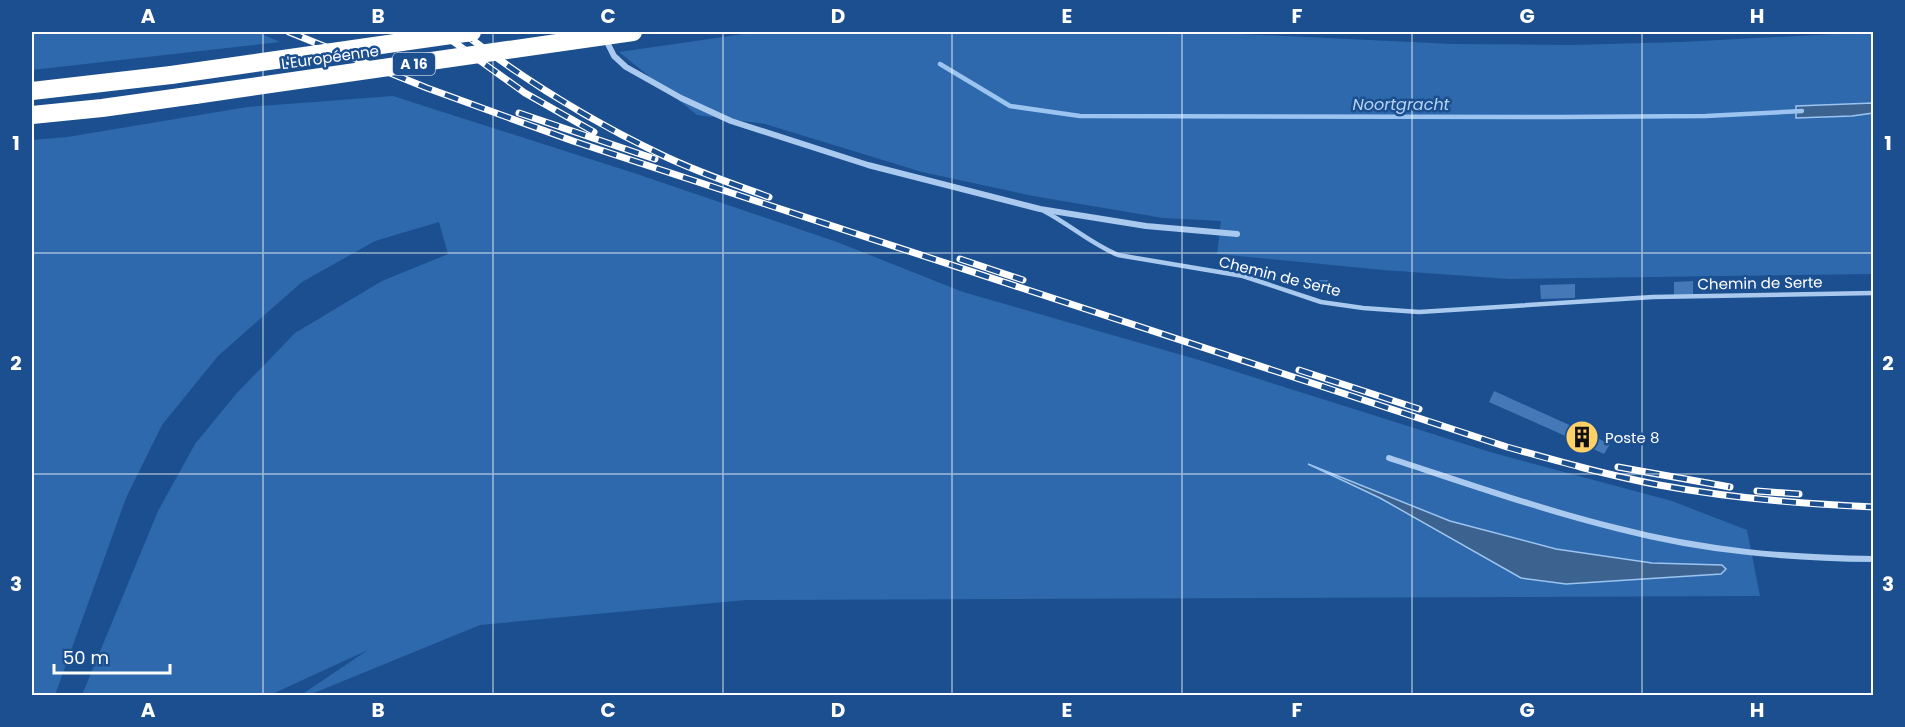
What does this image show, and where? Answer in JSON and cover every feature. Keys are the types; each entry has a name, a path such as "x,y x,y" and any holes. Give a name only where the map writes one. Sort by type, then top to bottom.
{"highway":[{"name":"L'Européenne","path":"32,91 171,75 471,32"},
{"name":"L'Européenne","path":"32,115 102,108 633,32"}],"street":[{"name":"Chemin de Serte","path":"602,32 609,48 620,62 633,72 667,92 731,120 880,168 1040,209"},
{"path":"1040,209 1146,226 1237,234"},
{"path":"1389,458 1579,518 1653,537 1761,555 1874,560"}],"lane":[{"name":"Chemin de Serte","path":"1040,209 1103,249 1118,255 1243,276 1321,302 1363,308 1419,312 1653,297 1874,293"}],"shaded area":[{"path":"32,32 257,32 280,42 32,70"},
{"path":"758,32 1199,32 1453,44 1571,45 1873,32 1873,103 1796,106 1796,118 1873,113 1873,274 1509,279 1217,254 1221,221 1163,218 1033,196 922,172 765,124 697,115 619,52"},
{"path":"393,96 637,174 837,242 963,292 1199,360 1490,452 1672,501 1747,530 1760,596 746,600 480,625 309,695 301,695 368,650 270,695 82,695 158,511 195,444 236,394 295,333 382,281 448,254 439,222 375,241 302,282 218,356 162,425 126,498 55,695 32,696 32,140 67,137 247,107"},
{"path":"1873,103 1873,113 1796,118 1796,106"},
{"path":"1308,464 1450,521 1556,549 1652,563 1722,565 1726,569 1721,574 1566,584 1521,578 1380,498"}],"building":[{"path":"1316,280 1328,280 1328,288 1315,287"},
{"path":"1693,281 1693,295 1674,295 1674,282"},
{"path":"1575,284 1575,298 1541,299 1540,285"},
{"path":"1494,391 1576,428 1582,425 1591,430 1592,436 1610,444 1604,454 1489,402"}],"waterway":[{"name":"Noortgracht","path":"940,64 1010,106 1080,116 1706,116 1802,111"}],"railway":[{"path":"289,32 427,88 573,141 1507,447 1601,472 1686,490 1766,500 1874,507"},
{"path":"440,32 525,93 594,132"},
{"path":"462,32 534,83 610,128 688,167 769,197"},
{"path":"519,113 655,159"},
{"path":"960,259 1023,280"},
{"path":"1299,370 1419,409"},
{"path":"1618,467 1730,487"},
{"path":"1757,491 1799,494"}],"place":[{"name":"Poste 8","path":"1582,437"}]}
